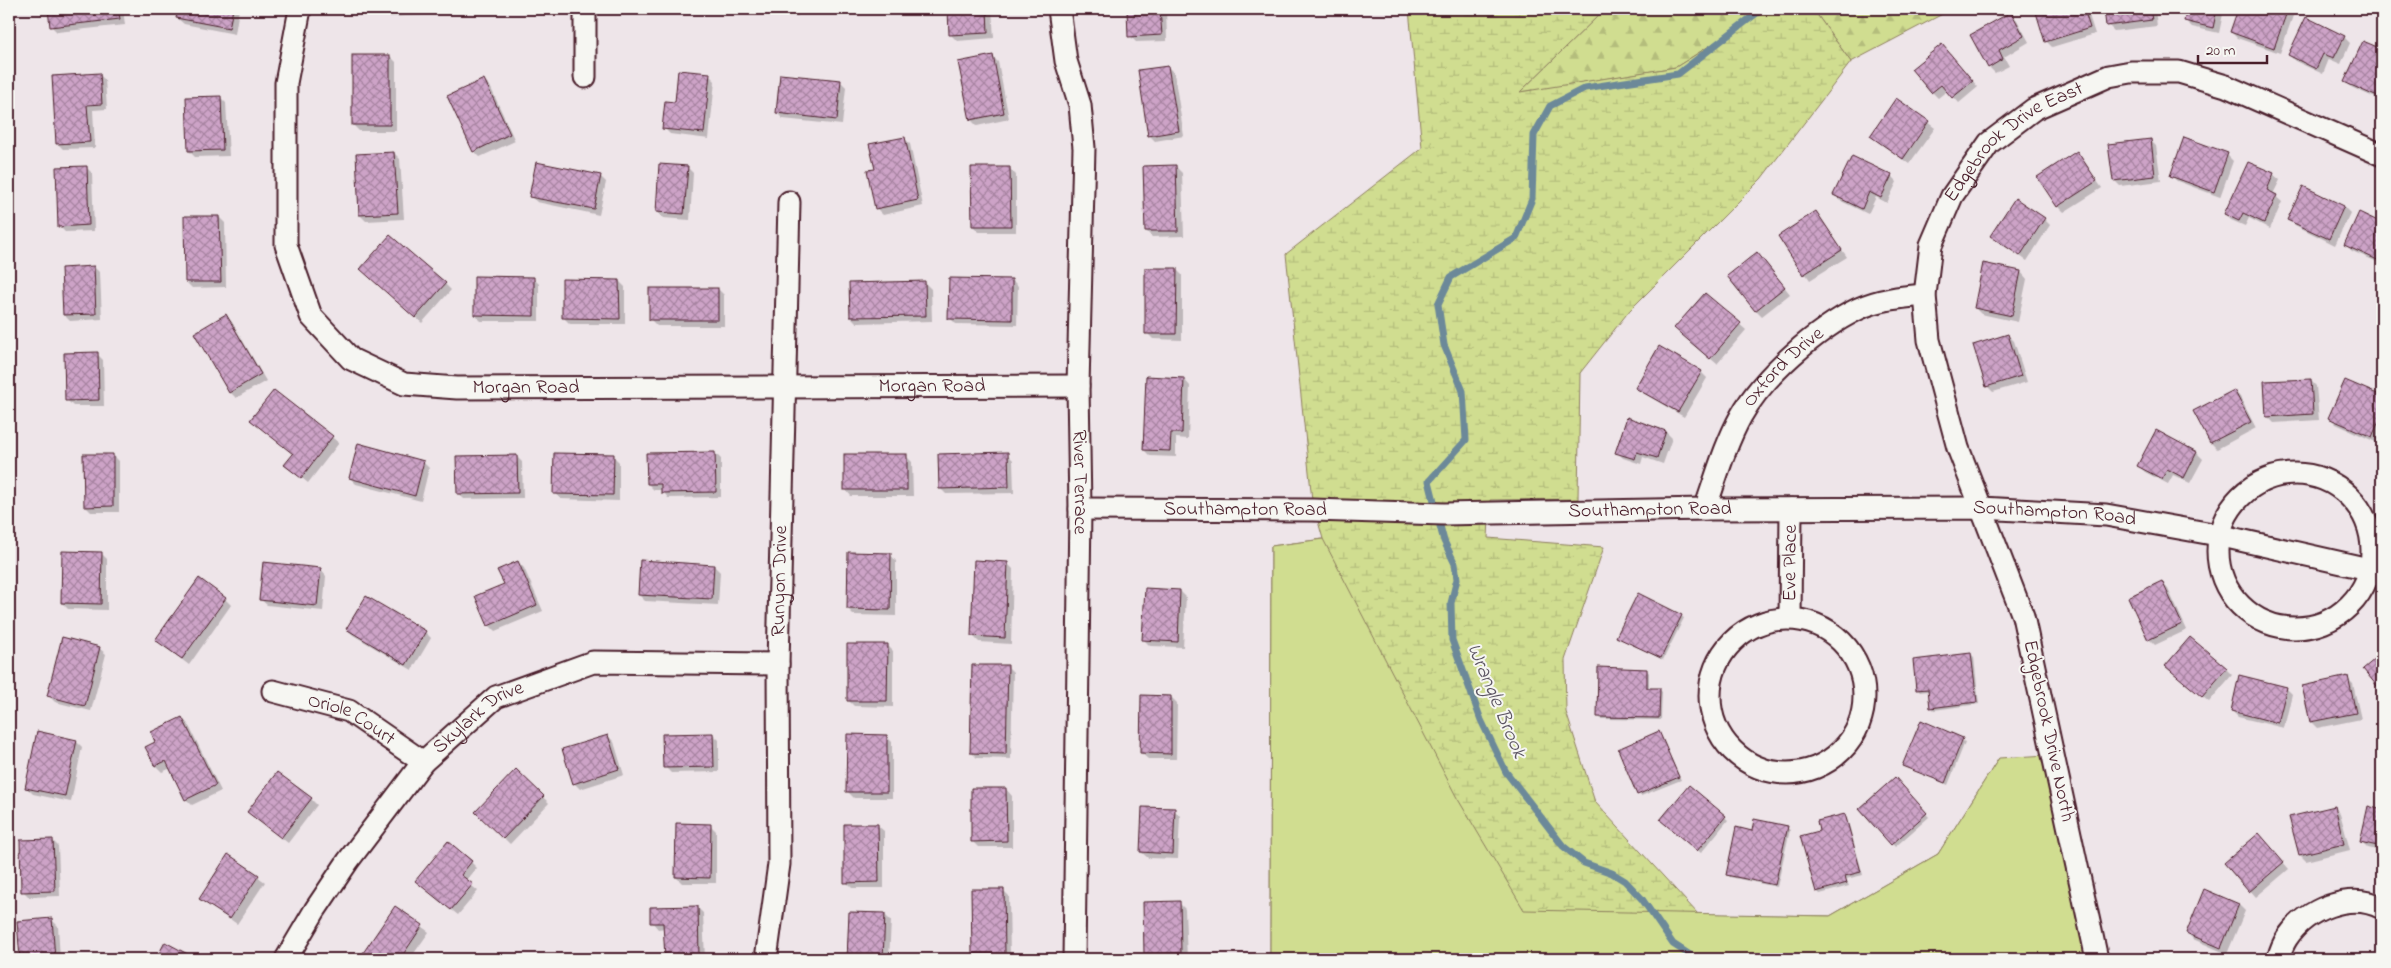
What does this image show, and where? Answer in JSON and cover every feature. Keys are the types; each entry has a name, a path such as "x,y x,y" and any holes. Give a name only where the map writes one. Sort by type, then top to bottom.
{"street":[{"name":"Morgan Road","path":"300,9 286,83 286,245 311,316 351,359 404,384 457,388 1078,386"},
{"path":"585,9 585,77"},
{"name":"River Terrace","path":"1059,9 1066,61 1080,105 1084,148 1078,386 1080,509 1074,959"},
{"name":"Edgebrook Drive East","path":"1981,508 1958,448 1929,340 1925,295 1931,245 1952,196 1990,143 2034,109 2109,76 2131,72 2179,72 2226,86 2382,155"},
{"name":"Runyon Drive","path":"766,959 779,864 778,664 789,202"},
{"name":"Oxford Drive","path":"1705,509 1726,447 1741,416 1761,386 1784,363 1835,323 1859,309 1892,298 1925,295"},
{"path":"2287,473 2312,475 2334,484 2353,500 2366,521 2376,571 2360,594 2342,614 2318,626 2291,629 2265,623 2242,609 2226,588 2218,562 2218,535 2227,512 2242,493 2256,484 2287,473"},
{"name":"Southampton Road","path":"1080,509 1313,510 1444,514 1705,509 1981,508 2106,515 2218,535 2376,571"},
{"name":"Edgebrook Drive North","path":"1981,508 2023,616 2097,959"},
{"name":"Eve Place","path":"1790,618 1791,509"},
{"name":"Eve Place","path":"1790,618 1814,623 1835,634 1851,651 1861,673 1865,697 1861,720 1850,742 1834,758 1813,769 1789,774 1764,770 1742,759 1724,742 1713,719 1709,695 1713,670 1725,648 1743,631 1766,621 1790,618"},
{"name":"Skylark Drive","path":"286,959 315,910 348,861 423,762 496,697 593,662 778,664"},
{"name":"Oriole Court","path":"273,691 349,711 423,762"},
{"path":"2278,959 2286,938 2303,919 2326,906 2352,902 2382,908"}],"green space":[{"path":"1409,9 1605,9 1520,92 1676,67 1768,9 1813,9 1851,62 1761,179 1630,310 1580,373 1578,499 1490,500 1488,538 1604,547 1565,660 1566,712 1595,802 1698,914 1830,916 1938,854 1999,758 2096,959 1270,959 1271,546 1323,539 1312,500 1286,254 1422,148"},
{"path":"1605,9 1768,9 1676,67 1519,93"},
{"path":"1813,9 1952,9 1851,62"},
{"path":"1323,539 1456,796 1524,910 1830,916 1938,854 1999,758 2063,754 2096,959 1270,959 1271,546"}],"building":[{"path":"48,9 118,9 120,19 50,27"},
{"path":"178,9 233,9 229,28 176,18"},
{"path":"378,9 432,9 379,11"},
{"path":"763,9 793,9 793,10 763,11"},
{"path":"948,9 987,9 988,33 949,35"},
{"path":"1127,9 1160,9 1162,35 1128,37"},
{"path":"2035,9 2084,9 2090,28 2045,42"},
{"path":"2104,9 2150,9 2152,20 2106,26"},
{"path":"2187,9 2217,9 2213,28 2184,21"},
{"path":"2238,9 2288,9 2274,48 2230,32"},
{"path":"2011,12 2024,36 1999,50 2003,59 1988,68 1970,35"},
{"path":"2306,17 2345,36 2334,58 2323,54 2316,69 2288,55"},
{"path":"2363,41 2382,49 2382,99 2344,82"},
{"path":"1942,44 1973,81 1952,98 1941,85 1931,93 1911,69"},
{"path":"352,55 390,55 390,125 352,125"},
{"path":"993,55 1004,113 970,120 958,62"},
{"path":"1168,66 1179,131 1148,136 1138,70"},
{"path":"678,70 710,73 704,133 662,129 665,101 675,102"},
{"path":"100,73 102,104 87,105 90,142 56,144 52,76"},
{"path":"780,74 841,80 837,120 776,113"},
{"path":"484,79 510,134 473,152 447,96"},
{"path":"221,96 223,150 188,151 186,97"},
{"path":"1896,98 1929,121 1903,159 1870,136"},
{"path":"905,137 918,200 875,209 867,170 875,169 869,144"},
{"path":"2184,137 2228,153 2214,192 2170,176"},
{"path":"2151,139 2155,176 2113,181 2108,144"},
{"path":"2077,151 2097,181 2057,207 2037,177"},
{"path":"394,152 398,213 359,215 356,154"},
{"path":"1852,156 1892,175 1881,198 1869,192 1862,209 1833,195"},
{"path":"536,162 601,175 594,209 529,197"},
{"path":"2248,162 2274,173 2267,190 2277,195 2264,223 2243,213 2239,221 2224,214"},
{"path":"659,164 688,166 684,214 656,212"},
{"path":"1176,165 1178,231 1145,231 1143,166"},
{"path":"87,166 89,225 58,227 56,167"},
{"path":"971,167 1010,167 1011,226 972,226"},
{"path":"2303,186 2344,206 2329,239 2287,220"},
{"path":"2015,198 2045,218 2020,256 1990,236"},
{"path":"1816,211 1842,250 1803,275 1778,236"},
{"path":"2359,212 2382,223 2382,262 2344,245"},
{"path":"184,216 219,216 221,282 185,282"},
{"path":"390,235 446,283 415,318 360,269"},
{"path":"1757,252 1785,287 1755,311 1727,276"},
{"path":"1983,263 2021,271 2012,316 1974,308"},
{"path":"94,266 96,314 63,315 61,268"},
{"path":"1145,268 1177,268 1176,334 1145,334"},
{"path":"474,276 534,277 534,316 474,315"},
{"path":"949,278 1012,279 1012,320 948,319"},
{"path":"562,279 619,280 620,319 562,318"},
{"path":"925,281 926,316 850,317 849,283"},
{"path":"649,288 718,288 718,320 649,320"},
{"path":"1705,293 1741,323 1710,359 1674,328"},
{"path":"226,314 261,374 229,393 194,333"},
{"path":"2008,334 2021,376 1986,387 1973,345"},
{"path":"1659,346 1702,371 1678,412 1635,388"},
{"path":"98,352 99,400 65,401 64,353"},
{"path":"1146,376 1184,378 1182,433 1171,433 1170,451 1143,450"},
{"path":"2311,379 2313,414 2266,417 2264,381"},
{"path":"2345,380 2382,396 2382,414 2372,437 2328,418"},
{"path":"274,390 333,436 301,478 284,465 293,454 250,420"},
{"path":"2234,390 2251,422 2210,443 2193,411"},
{"path":"1627,417 1666,431 1657,458 1637,452 1635,459 1615,453"},
{"path":"2156,430 2197,452 2184,478 2167,469 2162,479 2137,466"},
{"path":"358,443 424,461 415,496 349,478"},
{"path":"715,452 716,492 661,493 661,484 647,484 646,453"},
{"path":"1008,452 1009,487 939,489 938,454"},
{"path":"554,453 614,454 613,495 553,494"},
{"path":"83,454 113,454 113,506 84,507"},
{"path":"844,454 907,454 907,490 844,490"},
{"path":"517,455 518,493 457,494 456,456"},
{"path":"62,551 102,552 101,604 61,603"},
{"path":"848,552 891,553 890,610 847,609"},
{"path":"640,560 714,565 712,599 638,595"},
{"path":"974,560 1008,562 1005,638 971,636"},
{"path":"518,561 537,605 488,626 475,596 504,584 497,570"},
{"path":"263,562 321,568 317,606 259,600"},
{"path":"199,578 226,598 182,659 155,640"},
{"path":"2162,581 2182,624 2148,640 2128,597"},
{"path":"1145,588 1180,590 1178,642 1142,640"},
{"path":"1638,593 1682,615 1661,658 1616,637"},
{"path":"366,596 426,631 406,665 346,629"},
{"path":"62,637 100,647 85,706 47,696"},
{"path":"2190,637 2227,668 2202,697 2165,666"},
{"path":"847,644 888,644 887,701 847,701"},
{"path":"1971,653 1977,702 1930,708 1928,689 1916,690 1913,660"},
{"path":"2382,653 2382,692 2363,669"},
{"path":"972,665 1008,665 1006,754 970,753"},
{"path":"1598,667 1647,669 1647,688 1660,688 1659,718 1597,717"},
{"path":"2239,675 2287,687 2278,723 2231,711"},
{"path":"2348,676 2356,713 2310,722 2302,686"},
{"path":"1141,695 1171,696 1171,754 1140,753"},
{"path":"182,717 216,785 185,800 166,761 155,766 145,747 155,742 151,732"},
{"path":"1921,720 1963,738 1945,783 1902,766"},
{"path":"37,731 77,740 65,796 25,788"},
{"path":"1659,731 1679,777 1637,795 1618,749"},
{"path":"713,733 714,767 663,768 662,734"},
{"path":"847,734 887,735 887,792 846,792"},
{"path":"608,735 619,769 573,784 562,749"},
{"path":"516,769 544,796 503,839 475,812"},
{"path":"277,772 312,798 281,838 247,812"},
{"path":"1895,777 1927,813 1891,845 1859,809"},
{"path":"1689,785 1726,816 1697,851 1660,820"},
{"path":"971,788 1006,788 1007,841 971,842"},
{"path":"2335,806 2344,844 2299,855 2289,817"},
{"path":"2368,806 2382,810 2382,847 2360,842"},
{"path":"1142,807 1175,808 1173,854 1140,852"},
{"path":"1845,814 1861,872 1845,876 1847,883 1816,892 1800,836 1819,831 1817,821"},
{"path":"1754,819 1788,826 1775,885 1726,875 1736,827 1752,831"},
{"path":"676,823 711,824 710,878 675,877"},
{"path":"844,824 878,824 879,882 844,883"},
{"path":"2259,833 2284,862 2249,892 2224,863"},
{"path":"53,839 55,891 21,892 20,840"},
{"path":"448,841 472,861 461,875 473,884 451,910 415,881"},
{"path":"228,854 259,875 230,919 199,899"},
{"path":"971,889 1004,889 1005,954 972,954"},
{"path":"2204,889 2239,904 2221,948 2186,933"},
{"path":"1180,901 1181,953 1144,954 1143,902"},
{"path":"395,906 423,925 400,959 372,959 363,953"},
{"path":"698,906 699,957 665,958 663,923 650,923 650,907"},
{"path":"849,912 885,913 883,959 847,959"},
{"path":"52,918 55,959 20,959 17,921"},
{"path":"165,942 197,959 156,959"}],"waterway":[{"name":"Wrangle Brook","path":"1434,501 1429,481 1466,440 1463,391 1444,345 1438,304 1451,277 1516,238 1532,199 1534,135 1550,106 1585,88 1678,74 1762,9"},
{"name":"Wrangle Brook","path":"1440,526 1444,541 1455,564 1457,579 1451,603 1452,640 1481,720 1506,772 1563,846 1584,863 1612,873 1625,881 1642,899 1673,944 1696,959"}]}
